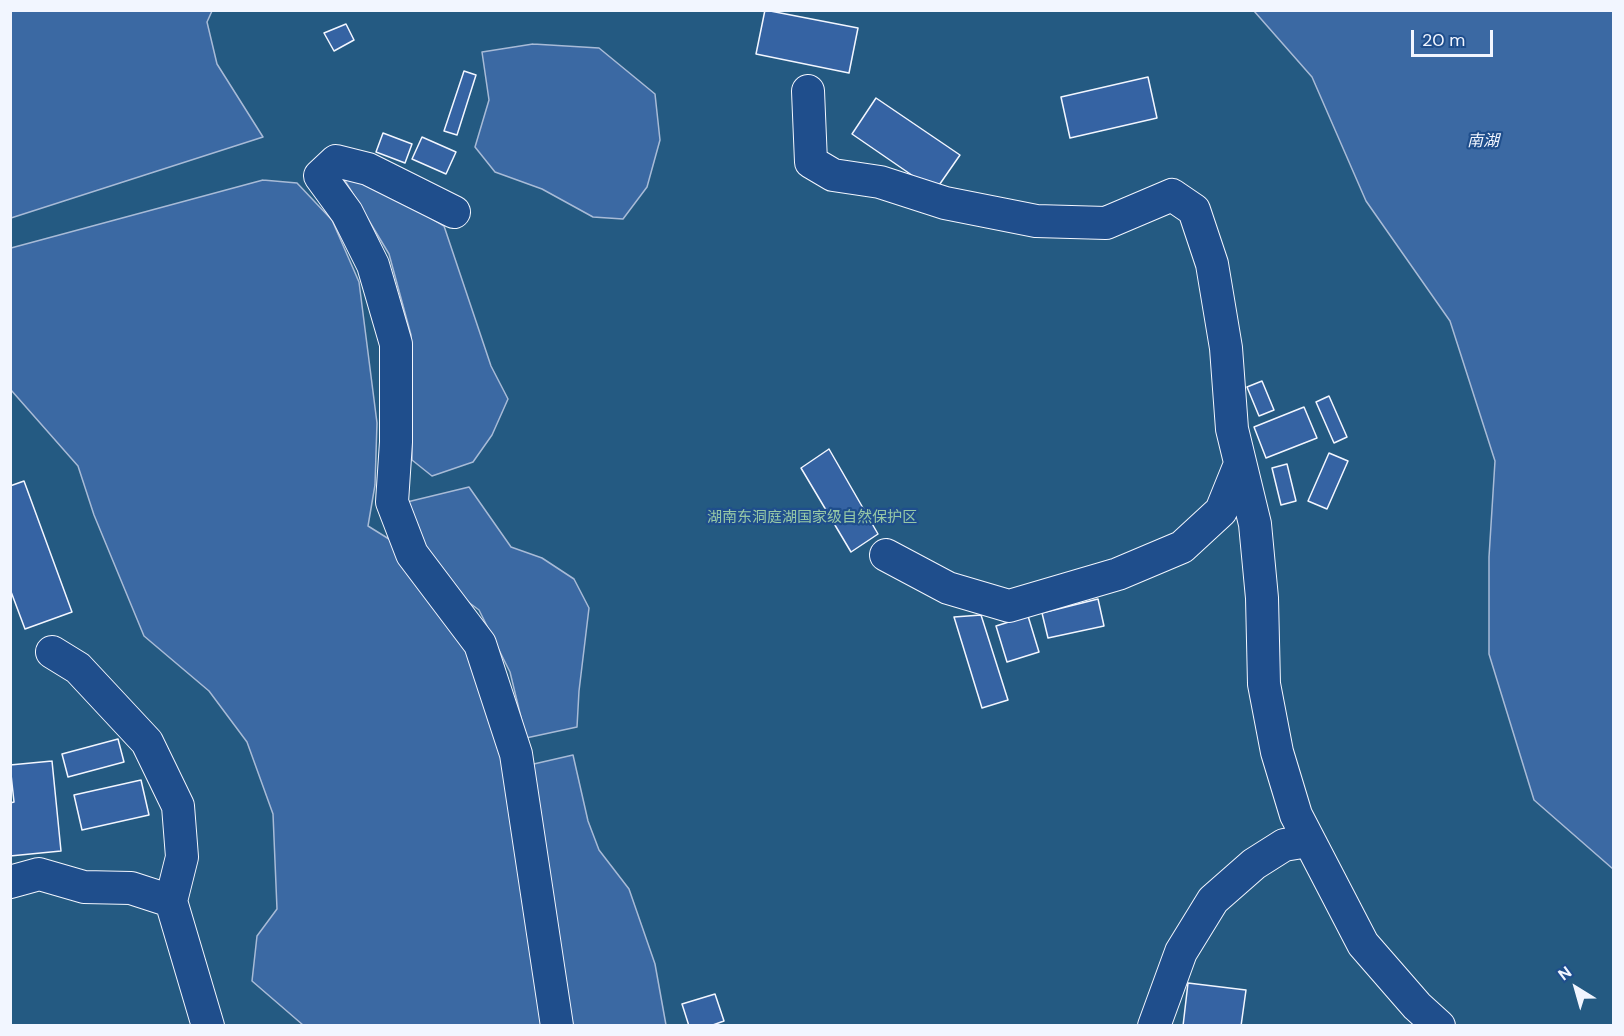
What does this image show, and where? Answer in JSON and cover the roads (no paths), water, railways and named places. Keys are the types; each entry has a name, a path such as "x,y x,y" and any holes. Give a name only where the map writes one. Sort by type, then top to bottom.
{"street":[{"path":"808,90 811,162 833,175 880,182 945,202 1036,221 1106,223 1172,195 1194,210 1212,264 1226,348 1232,429 1255,524 1262,598 1264,684 1277,752 1296,815 1363,944 1417,1006 1439,1026"},
{"path":"454,212 368,169 336,161 320,176 347,213 374,265 396,344 396,442 392,502 412,554 480,644 516,754 557,1026"},
{"path":"886,555 948,588 1009,606 1118,574 1182,547 1221,511 1240,464"},
{"path":"52,652 78,668 147,742 178,806 182,857 171,902 208,1026"},
{"path":"1154,1026 1181,952 1213,900 1254,864 1284,845 1308,841"},
{"path":"10,882 39,874 84,887 130,888 171,902"}],"water":[{"path":"10,11 212,11 207,22 217,64 263,137 11,218"},
{"name":"南湖","path":"1254,11 1613,11 1613,869 1534,800 1489,654 1489,557 1495,461 1450,321 1366,201 1312,77"},
{"path":"533,44 599,48 655,94 660,140 647,187 623,219 593,217 542,189 495,172 475,147 489,100 482,52"},
{"path":"341,174 382,189 444,226 491,366 508,399 492,435 473,462 432,476 412,460 411,335 389,254"},
{"path":"263,180 297,183 332,220 359,282 377,423 375,485 368,526 397,544 466,643 509,761 547,1025 303,1025 252,981 257,936 277,909 273,814 247,742 209,691 144,636 94,515 78,466 11,390 11,248"},
{"path":"469,487 511,547 542,558 574,579 589,608 577,727 526,738 510,672 479,610 437,579 403,503"},
{"path":"573,755 588,821 599,850 629,889 655,964 666,1025 564,1025 525,766"}],"park label":[{"name":"湖南东洞庭湖国家级自然保护区","path":"812,518"}]}
